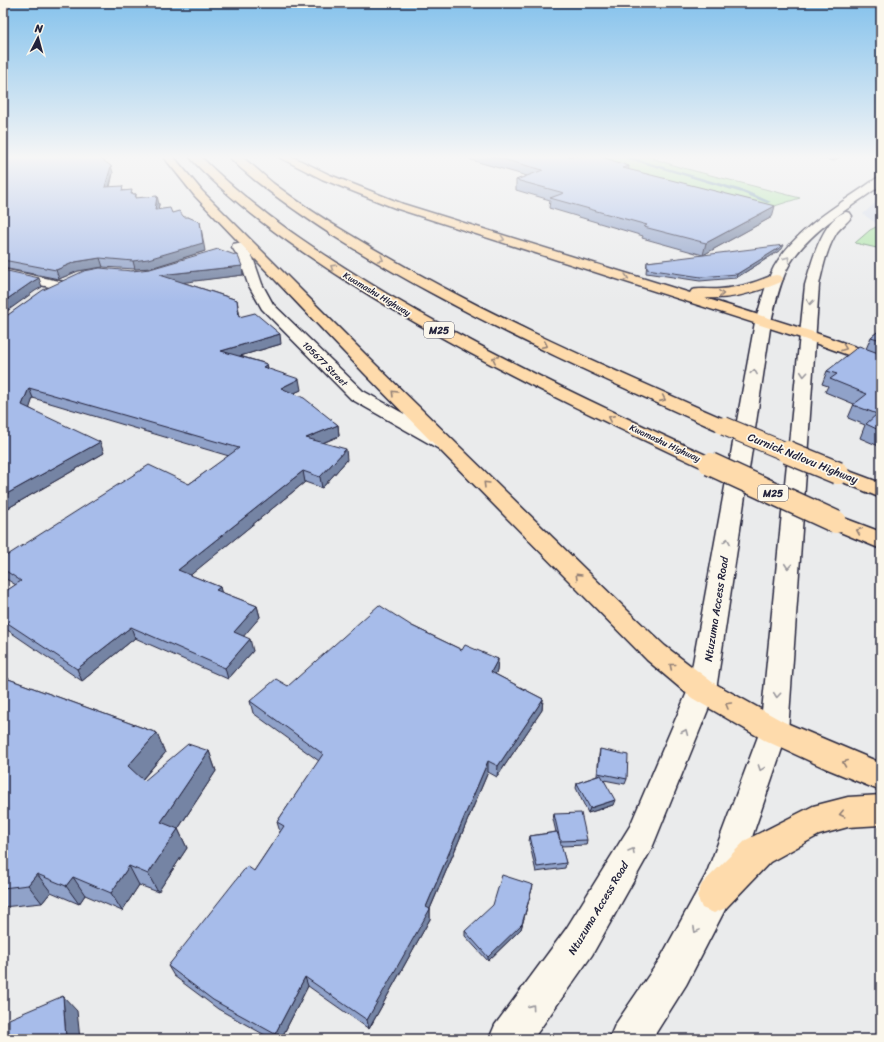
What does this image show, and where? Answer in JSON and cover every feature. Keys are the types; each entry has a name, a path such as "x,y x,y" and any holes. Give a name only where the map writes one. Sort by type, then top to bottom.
{"main road":[{"path":"207,205 238,247 370,369 622,621 656,653 702,690 774,731 836,759 881,777"},
{"name":"Kwamashu Highway","path":"246,205 327,263 384,299 450,336 618,421 836,522 881,541"},
{"name":"Curnick Ndlovu Highway","path":"296,205 347,239 467,307 588,366 724,426 881,491"},
{"path":"396,205 807,335 881,362"},
{"path":"668,291 714,294 731,293 751,290 776,279"},
{"path":"714,896 758,851 813,821 848,812 881,810"}],"street":[{"name":"Ntuzuma Access Road","path":"509,1039 579,942 641,837 702,690 762,322 776,279 784,262 798,244 823,222 847,205"},
{"path":"629,1039 673,972 720,884 774,731 812,285 822,247 838,222 860,205"},
{"name":"105677 Street","path":"238,247 246,258 255,284 267,306 357,395 447,445"},
{"path":"3,273 65,282 41,295"}],"shaded area":[{"path":"874,205 881,205 881,227 863,214"}],"green space":[{"path":"743,205 779,205 762,210"},
{"path":"878,226 881,227 881,249 855,243 870,230"}],"building":[{"path":"3,205 156,205 155,210 170,208 172,213 179,211 184,217 200,222 203,243 148,259 133,261 100,258 75,262 56,270 3,260"},
{"path":"574,205 770,205 775,206 706,243 644,227 647,225"},
{"path":"784,245 737,274 701,277 647,269 647,262"},
{"path":"218,249 238,256 242,266 160,275 237,300 239,317 255,313 280,334 221,351 267,364 263,367 299,379 281,388 304,398 338,425 306,438 346,449 320,477 303,471 178,570 220,587 216,590 257,606 234,632 250,639 225,668 131,627 77,669 3,620 3,593 21,581 3,569 3,558 149,465 189,484 239,448 29,388 22,405 100,442 3,496 3,318 43,290 84,271 100,268 132,271 150,269"},
{"path":"3,270 39,278 3,302"},
{"path":"881,329 881,340 871,337"},
{"path":"859,346 881,354 881,431 866,424 877,414 853,405 867,394 830,379 837,374 827,371"},
{"path":"379,605 412,626 462,650 465,645 498,659 491,672 543,699 498,766 488,761 426,907 430,909 367,1020 305,977 275,1034 213,1000 168,966 247,866 254,871 284,826 277,822 323,754 250,701 276,679 288,686"},
{"path":"3,677 157,733 128,766 144,781 188,744 209,751 161,822 178,829 148,874 129,866 111,893 73,877 66,886 37,874 28,885 3,888"},
{"path":"600,749 628,755 627,779 598,773"},
{"path":"601,775 615,800 590,808 577,783"},
{"path":"581,813 587,840 560,841 566,863 537,867 530,836 557,832 560,840 554,814"},
{"path":"502,875 533,885 522,924 488,957 465,931 493,905"},
{"path":"63,996 66,1039 9,1039 9,1019"}]}
